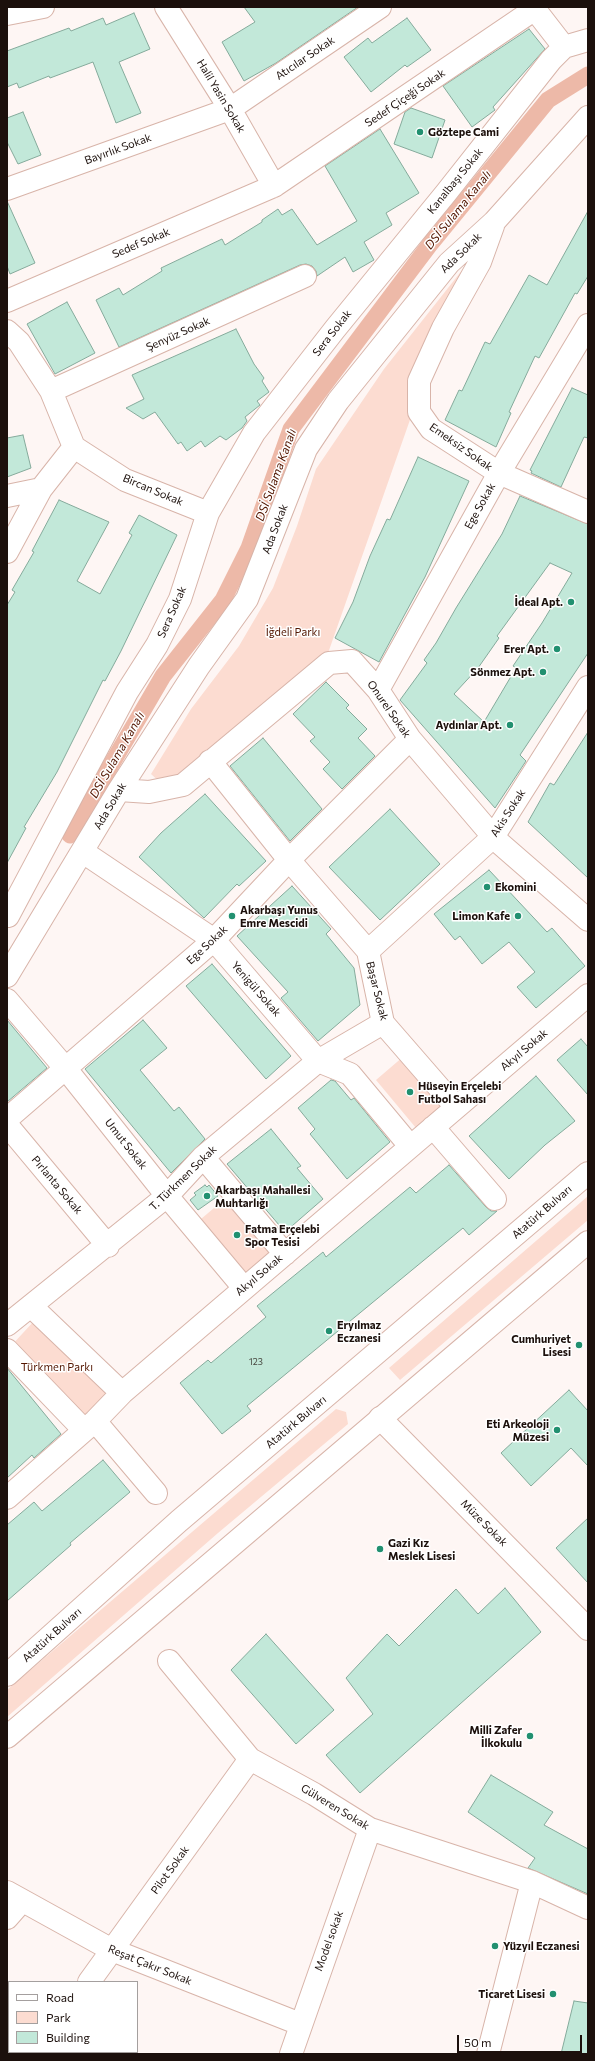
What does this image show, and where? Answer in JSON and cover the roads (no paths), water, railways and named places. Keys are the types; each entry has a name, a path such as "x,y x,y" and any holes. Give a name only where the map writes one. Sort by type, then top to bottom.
{"street":[{"path":"7,12 43,7"},
{"name":"Halil Yasin Sokak","path":"166,7 230,109 274,186"},
{"name":"Atıcılar Sokak","path":"230,109 380,7"},
{"path":"534,8 564,47"},
{"name":"Sedef Çiçeği Sokak","path":"274,186 534,8"},
{"name":"Kanalbaşı Sokak","path":"360,298 551,60 564,47 588,40"},
{"name":"Bayırlık Sokak","path":"7,189 230,109"},
{"name":"Ada Sokak","path":"7,976 30,935 83,852 119,790 199,666 247,599 306,448 338,401 449,263 494,222 588,117"},
{"name":"Sedef Sokak","path":"7,301 274,186"},
{"name":"Emeksiz Sokak","path":"494,222 480,262 443,328 419,381 418,412 431,429 499,473 588,512"},
{"name":"Şenyüz Sokak","path":"51,391 305,276"},
{"name":"Sera Sokak","path":"8,915 128,692 157,645 180,599 208,513 254,433 360,298"},
{"name":"Ege Sokak","path":"378,690 499,473 588,325"},
{"path":"7,552 41,489 74,447 51,391 11,340"},
{"name":"Bircan Sokak","path":"74,447 125,480 208,513"},
{"path":"7,496 41,489"},
{"name":"Onurel Sokak","path":"119,790 150,792 183,785 329,663 352,661 378,690 410,740 493,837 588,920"},
{"name":"Akis Sokak","path":"368,951 493,837 588,686"},
{"name":"Ege Sokak","path":"7,1119 214,940 289,860 410,740"},
{"name":"Başar Sokak","path":"210,761 289,860 368,951 383,1023 456,1107"},
{"name":"Yenigül Sokak","path":"83,852 214,940 318,1061 350,1074 410,1146"},
{"path":"8,915 30,935"},
{"name":"Akyıl Sokak","path":"7,1498 89,1426 122,1392 588,995"},
{"name":"Umut Sokak","path":"7,1000 66,1069 167,1196 244,1288"},
{"name":"T. Türkmen Sokak","path":"7,1325 32,1307 108,1246 167,1196 203,1157 318,1061 383,1023"},
{"name":"Pırlanta Sokak","path":"7,1125 108,1246"},
{"path":"433,1126 495,1199"},
{"path":"203,1157 285,1254"},
{"name":"Atatürk Bulvarı","path":"7,1675 179,1521 588,1173"},
{"path":"7,1737 588,1242"},
{"path":"32,1307 122,1392"},
{"path":"7,1350 89,1426 156,1494"},
{"name":"Müze Sokak","path":"380,1418 588,1629"},
{"name":"Gülveren Sokak","path":"169,1661 250,1759 314,1794 370,1829 532,1882 588,1908"},
{"name":"Pilot Sokak","path":"90,1981 250,1759"},
{"name":"Model sokak","path":"291,2054 300,2024 370,1829"},
{"path":"488,2054 532,1882"},
{"path":"7,1918 15,1896"},
{"name":"Reşat Çakır Sokak","path":"15,1896 112,1950 300,2024"}],"waterway":[{"name":"DSİ Sulama Kanalı","path":"70,835 163,676 223,600 249,548 291,429 431,243 548,100 588,75"}],"place":[{"name":"Göztepe Cami","path":"420,132"},
{"name":"İdeal Apt.","path":"571,602"},
{"name":"Erer Apt.","path":"557,649"},
{"name":"Sönmez Apt.","path":"543,672"},
{"name":"Aydınlar Apt.","path":"510,725"},
{"name":"Ekomini","path":"487,887"},
{"name":"Akarbaşı Yunus Emre Mescidi","path":"232,916"},
{"name":"Limon Kafe","path":"518,916"},
{"name":"Hüseyin Erçelebi Futbol Sahası","path":"410,1092"},
{"name":"Akarbaşı Mahallesi Muhtarlığı","path":"207,1196"},
{"name":"Fatma Erçelebi Spor Tesisi","path":"237,1235"},
{"name":"Eryılmaz Eczanesi","path":"329,1331"},
{"name":"Cumhuriyet Lisesi","path":"579,1345"},
{"name":"Eti Arkeoloji Müzesi","path":"557,1430"},
{"name":"Gazi Kız Meslek Lisesi","path":"380,1549"},
{"name":"Milli Zafer İlkokulu","path":"530,1736"},
{"name":"Yüzyıl Eczanesi","path":"495,1946"},
{"name":"Ticaret Lisesi","path":"553,1994"}],"park label":[{"name":"İğdeli Parkı","path":"293,632"},
{"name":"Türkmen Parkı","path":"57,1367"}]}
